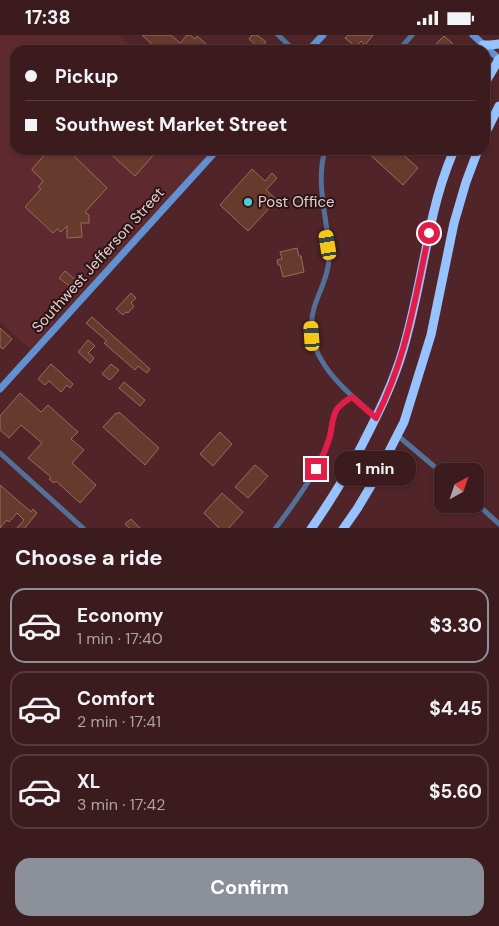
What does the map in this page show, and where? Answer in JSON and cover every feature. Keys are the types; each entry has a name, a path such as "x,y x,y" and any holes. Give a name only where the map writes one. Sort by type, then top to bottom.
{"highway":[{"path":"483,45 499,44"},
{"path":"490,74 499,59"},
{"path":"490,124 498,108"},
{"path":"311,528 347,472 383,404 403,350 433,213 452,155"},
{"path":"344,528 376,479 404,422 431,335 454,223 476,155"}],"street":[{"path":"278,35 289,45"},
{"path":"314,45 323,35"},
{"path":"403,45 412,35"},
{"path":"473,35 483,45"},
{"name":"Southwest Jefferson Street","path":"0,389 212,155"},
{"path":"324,155 320,182 329,263 314,307 312,336 317,354 322,362 352,397 376,418"},
{"path":"276,528 299,496 320,462 336,410 352,397"},
{"path":"397,435 434,466"},
{"path":"0,453 83,528"},
{"path":"484,511 499,525"}],"shaded area":[{"path":"0,35 119,35 130,45 10,45 10,155 212,155 30,349 0,322"}],"building":[{"path":"142,35 171,35 180,43 187,35 195,39 197,36 207,45 153,45"},
{"path":"252,35 257,35 266,42 263,45 256,45 249,39"},
{"path":"348,35 373,35 365,45 361,41 358,45 354,45 345,38"},
{"path":"444,36 454,45 437,45 436,44"},
{"path":"45,155 73,155 107,188 85,212 89,215 89,223 81,223 82,237 67,238 67,226 61,232 57,229 53,233 25,207 41,189 38,187 43,181 32,169"},
{"path":"112,155 154,155 135,176"},
{"path":"370,155 404,155 418,168 403,185"},
{"name":"Post Office","path":"252,169 265,181 272,173 277,178 266,190 277,200 248,231 220,205"},
{"path":"297,248 299,256 301,256 304,272 283,277 277,260 282,259 280,252"},
{"path":"65,271 78,282 72,288 59,278"},
{"path":"131,293 136,298 131,303 134,306 128,313 126,312 123,315 116,309"},
{"path":"92,317 150,369 147,373 138,366 135,370 104,343 107,341 86,323"},
{"path":"0,328 12,339 3,349 0,347"},
{"path":"88,340 95,346 88,353 94,358 90,363 78,352"},
{"path":"51,364 73,384 70,388 67,385 61,392 49,381 45,385 38,379"},
{"path":"111,364 119,370 110,380 102,374"},
{"path":"124,382 145,400 140,406 119,388"},
{"path":"20,393 41,412 48,405 78,432 71,439 84,450 72,463 96,485 80,503 56,481 54,483 49,479 51,477 28,458 42,443 21,425 9,438 0,430 0,416"},
{"path":"119,412 159,448 145,465 103,427"},
{"path":"220,432 232,444 213,466 200,454"},
{"path":"255,465 268,476 248,498 235,487"},
{"path":"0,485 31,512 33,509 37,513 25,528 17,528 24,520 17,513 0,528"},
{"path":"222,493 243,512 229,528 219,528 204,513"},
{"path":"131,519 140,528 129,528 125,524"}],"place":[{"name":"Post Office","path":"248,202"}],"route":[{"path":"316,469 327,446 334,416 340,405 352,397 376,418 383,404 403,350 429,233"}]}
